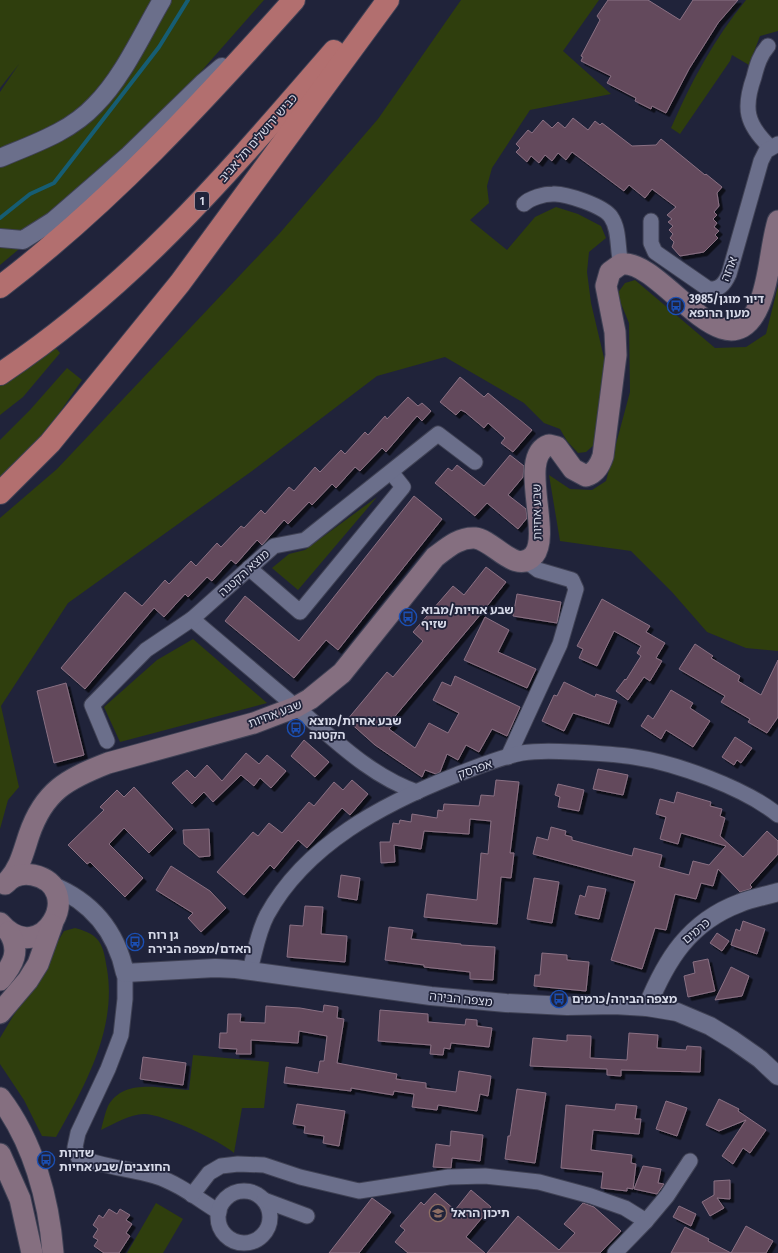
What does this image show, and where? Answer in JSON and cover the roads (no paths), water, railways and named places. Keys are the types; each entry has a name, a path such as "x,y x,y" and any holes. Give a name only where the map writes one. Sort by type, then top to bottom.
{"highway":[{"path":"0,287 69,232 111,194 159,147 294,0"},
{"name":"כביש ירושלים תל אביב","path":"0,374 83,314 162,242 235,164 378,0"},
{"path":"0,493 50,443 180,283 388,0"}],"main road":[{"path":"621,264 632,265 644,270 712,325 719,328 733,329 746,324 754,315 760,303 778,221"},
{"name":"שבע אחיות","path":"3,886 21,862 34,823 44,803 51,794 65,783 84,772 108,763 254,723 296,707 310,699 342,673 435,557 450,545 462,539 475,538 484,540 508,558 518,561 526,561 534,554 537,547 539,532 535,464 541,449 549,445 557,447 573,469 586,476 594,472 603,456 616,355 615,332 606,286 610,272 621,264"},
{"name":"שבע אחיות","path":"34,823 34,852 41,872 56,895 58,905 55,920"},
{"path":"3,886 23,874 40,877 49,883"},
{"path":"5,927 16,936 32,937 46,930 55,920"},
{"path":"0,1013 28,980 38,964 55,920"},
{"path":"0,980 12,965 16,952 14,940 5,927"},
{"path":"0,1098 18,1124 29,1150 46,1208 53,1253"},
{"path":"0,1154 20,1199 32,1253"}],"street":[{"path":"0,158 34,145 75,122 95,106 112,85 162,0"},
{"path":"0,238 23,240 53,221 129,155 204,83 265,32"},
{"name":"ארזה","path":"651,221 651,243 657,254 707,288 715,289 721,287 729,274 761,161 774,145 756,132 750,122 747,110 749,91 761,54 768,46"},
{"path":"524,204 541,196 561,194 606,210 615,226 621,264"},
{"name":"מוצא הקטנה","path":"107,741 92,704 146,650 192,619 274,546 305,540 438,434 475,462"},
{"path":"249,568 300,612 403,487 391,472"},
{"path":"508,758 560,644 576,588 572,580 538,570 526,561"},
{"path":"192,619 348,751 381,776 400,786 417,792"},
{"name":"אפרסק","path":"250,970 257,941 267,916 283,892 306,863 332,842 374,813 417,792 476,767 522,753 556,751 635,757 715,781 755,798 778,815"},
{"path":"49,883 77,897 88,906 99,919 117,947 125,973 125,999 121,1035 108,1069 78,1133 75,1147 78,1157 90,1162 110,1165 157,1177 178,1186 219,1212"},
{"name":"כרמים","path":"647,1007 666,964 681,943 707,920 739,903 778,892"},
{"path":"55,920 60,911 70,906 80,907 91,912 99,919"},
{"name":"מצפה הבירה","path":"125,973 215,968 250,970 424,995 506,1004 647,1007 676,1012 710,1026 760,1060 778,1076"},
{"path":"615,1253 646,1221 667,1196 690,1161"},
{"path":"192,1195 210,1173 220,1166 238,1164 264,1165 300,1177 359,1190 449,1177 485,1176 539,1182 591,1196 625,1208 646,1221"},
{"path":"264,1200 270,1215 269,1224 259,1239 251,1242 238,1242 226,1237 221,1230 218,1221 219,1212 222,1204 228,1197 239,1192 248,1192 257,1195 264,1200 307,1216"}],"waterway":[{"path":"0,218 30,194 54,183 159,47 188,0"}],"place":[{"name":"3985/דיור מוגן מעון הרופא","path":"676,306"},
{"name":"שבע אחיות/מבוא שזיף","path":"408,617"},
{"name":"שבע אחיות/מוצא הקטנה","path":"296,728"},
{"name":"גן רוח האדם/מצפה הבירה","path":"135,942"},
{"name":"מצפה הבירה/כרמים","path":"559,999"},
{"name":"שדרות החוצבים/שבע אחיות","path":"46,1160"},
{"name":"תיכון הראל","path":"438,1213"}]}
